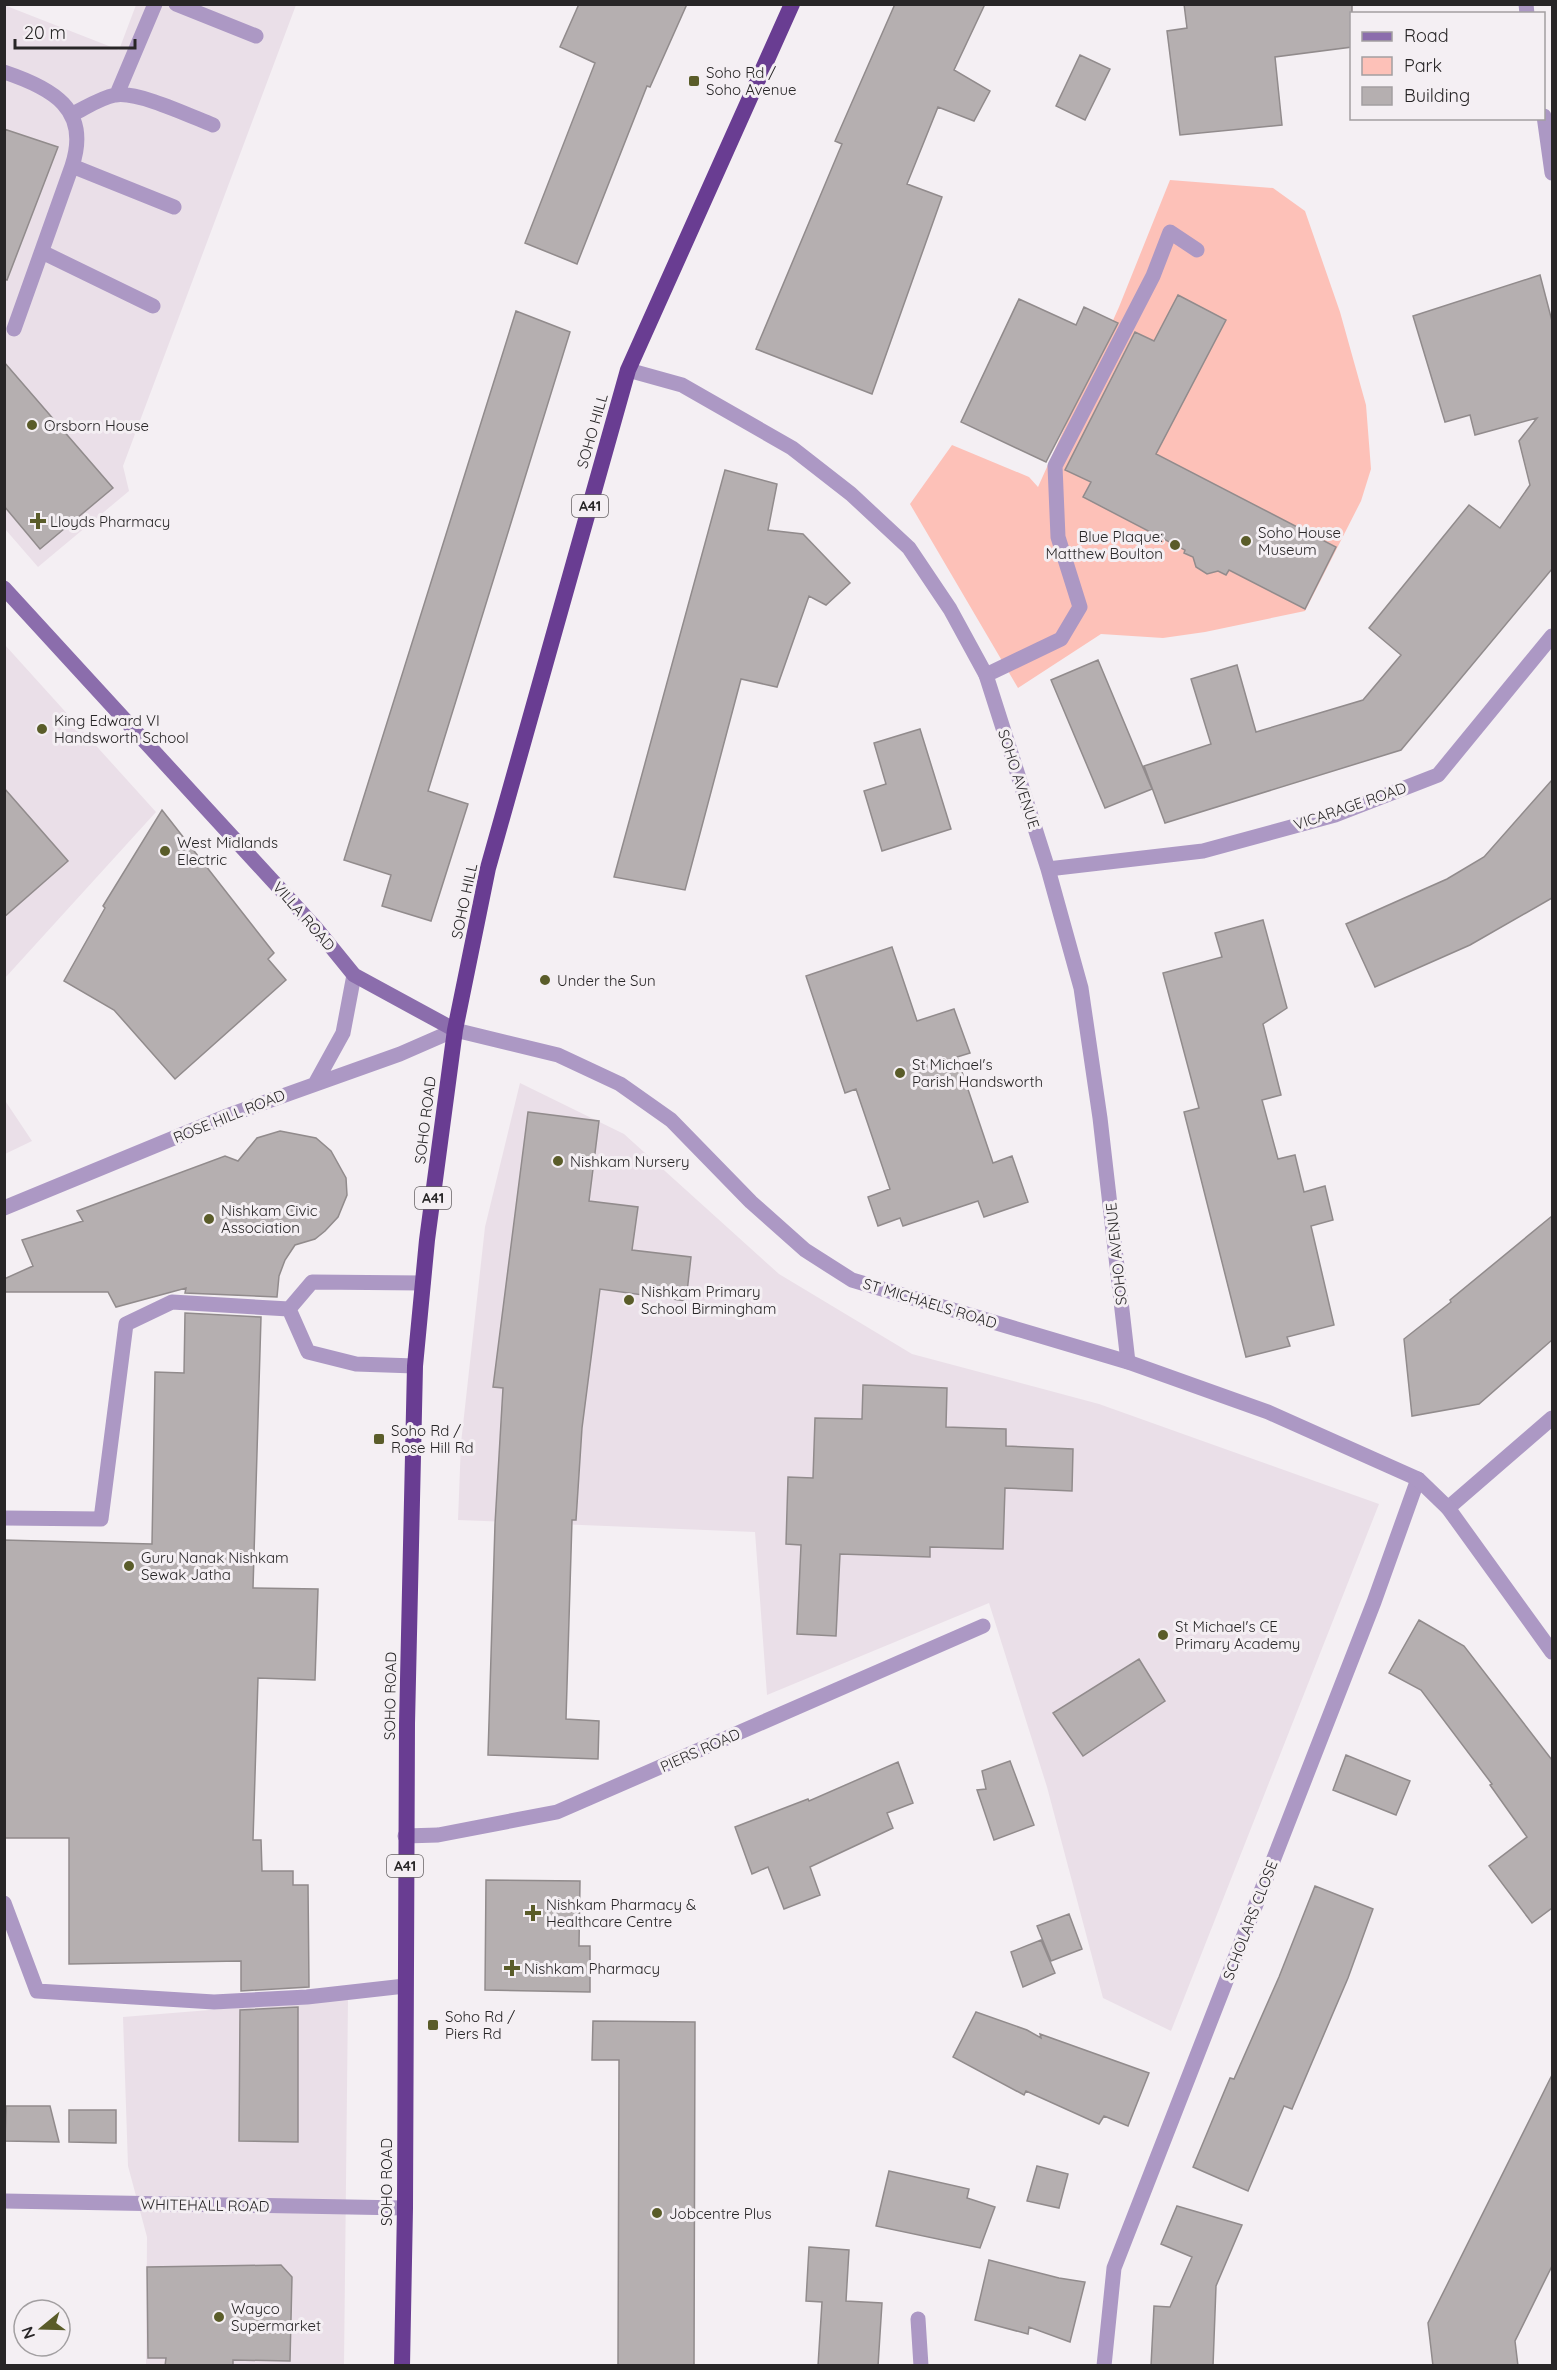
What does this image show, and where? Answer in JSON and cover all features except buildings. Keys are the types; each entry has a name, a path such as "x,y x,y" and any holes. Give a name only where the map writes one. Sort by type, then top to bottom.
{"highway":[{"name":"SOHO HILL","path":"455,1030 488,868 628,370 792,4"},
{"name":"SOHO ROAD","path":"402,2366 405,2208 405,1836 415,1366 423,1283 455,1030"}],"main road":[{"name":"VILLA ROAD","path":"4,588 302,912 354,975 455,1030"}],"street":[{"path":"117,94 155,4"},
{"path":"176,4 256,36"},
{"path":"4,72 34,83 58,97 73,114 78,140 72,166 14,329"},
{"path":"73,114 98,100 117,94 134,95 213,125"},
{"path":"1545,120 1552,173"},
{"path":"72,166 174,207"},
{"path":"986,675 1061,639 1080,607 1058,537 1055,466 1153,276 1170,232 1197,250"},
{"path":"42,252 153,306"},
{"name":"SOHO AVENUE","path":"628,370 682,385 792,448 851,494 909,548 950,609 986,675 1048,868 1081,988 1101,1118 1128,1362"},
{"name":"VICARAGE ROAD","path":"1048,868 1203,851 1335,815 1438,775 1552,636"},
{"path":"316,1082 343,1033 354,975"},
{"name":"ROSE HILL ROAD","path":"4,1208 232,1114 316,1082 400,1054 455,1030"},
{"name":"ST MICHAELS ROAD","path":"455,1030 558,1055 620,1084 671,1120 751,1202 805,1250 852,1280 1128,1362 1268,1412 1418,1479 1448,1508 1552,1652"},
{"path":"289,1309 312,1282 423,1283"},
{"path":"4,1518 101,1519 126,1323 172,1302 289,1309"},
{"path":"289,1309 308,1352 356,1364 415,1366"},
{"path":"1448,1508 1552,1418"},
{"name":"SCHOLARS CLOSE","path":"1104,2366 1114,2268 1374,1602 1418,1479"},
{"name":"PIERS ROAD","path":"405,1836 438,1835 557,1812 983,1626"},
{"path":"4,1903 37,1991 214,2002 307,1997 405,1986"},
{"name":"WHITEHALL ROAD","path":"4,2202 405,2208"},
{"path":"918,2319 921,2366"}],"shaded area":[{"path":"4,5 119,50 136,5 296,5 123,466 129,491 38,567 5,529"},
{"name":"King Edward VI Handsworth School","path":"5,645 156,812 5,978"},
{"name":"St Michael's CE Primary Academy","path":"520,1083 624,1134 779,1274 912,1354 1099,1404 1379,1504 1171,2031 1103,1998 1047,1787 989,1603 767,1695 755,1532 458,1520 461,1443 485,1227"},
{"path":"4,1099 32,1141 5,1154 4,1154"},
{"path":"348,1999 344,2365 146,2365 147,2237 128,2166 123,2017"}],"green space":[{"path":"1170,180 1273,188 1305,211 1340,312 1366,405 1371,469 1361,501 1305,611 1205,632 1163,638 1101,634 1018,688 910,504 952,445 1029,477 1038,487 1119,307"}],"place":[{"name":"Soho Rd / Soho Avenue","path":"694,81"},
{"name":"Orsborn House","path":"32,425"},
{"name":"Lloyds Pharmacy","path":"38,521"},
{"name":"Soho House Museum","path":"1246,541"},
{"name":"Blue Plaque: Matthew Boulton","path":"1175,545"},
{"name":"King Edward VI Handsworth School","path":"42,729"},
{"name":"West Midlands Electric","path":"165,851"},
{"name":"Under the Sun","path":"545,980"},
{"name":"St Michael's Parish Handsworth","path":"900,1073"},
{"name":"Nishkam Nursery","path":"558,1161"},
{"name":"Nishkam Civic Association","path":"209,1219"},
{"name":"Nishkam Primary School Birmingham","path":"629,1300"},
{"name":"Soho Rd / Rose Hill Rd","path":"379,1439"},
{"name":"Guru Nanak Nishkam Sewak Jatha","path":"129,1566"},
{"name":"St Michael's CE Primary Academy","path":"1163,1635"},
{"name":"Nishkam Pharmacy & Healthcare Centre","path":"533,1913"},
{"name":"Nishkam Pharmacy","path":"512,1968"},
{"name":"Soho Rd / Piers Rd","path":"433,2025"},
{"name":"Jobcentre Plus","path":"657,2213"},
{"name":"Wayco Supermarket","path":"219,2317"}]}
